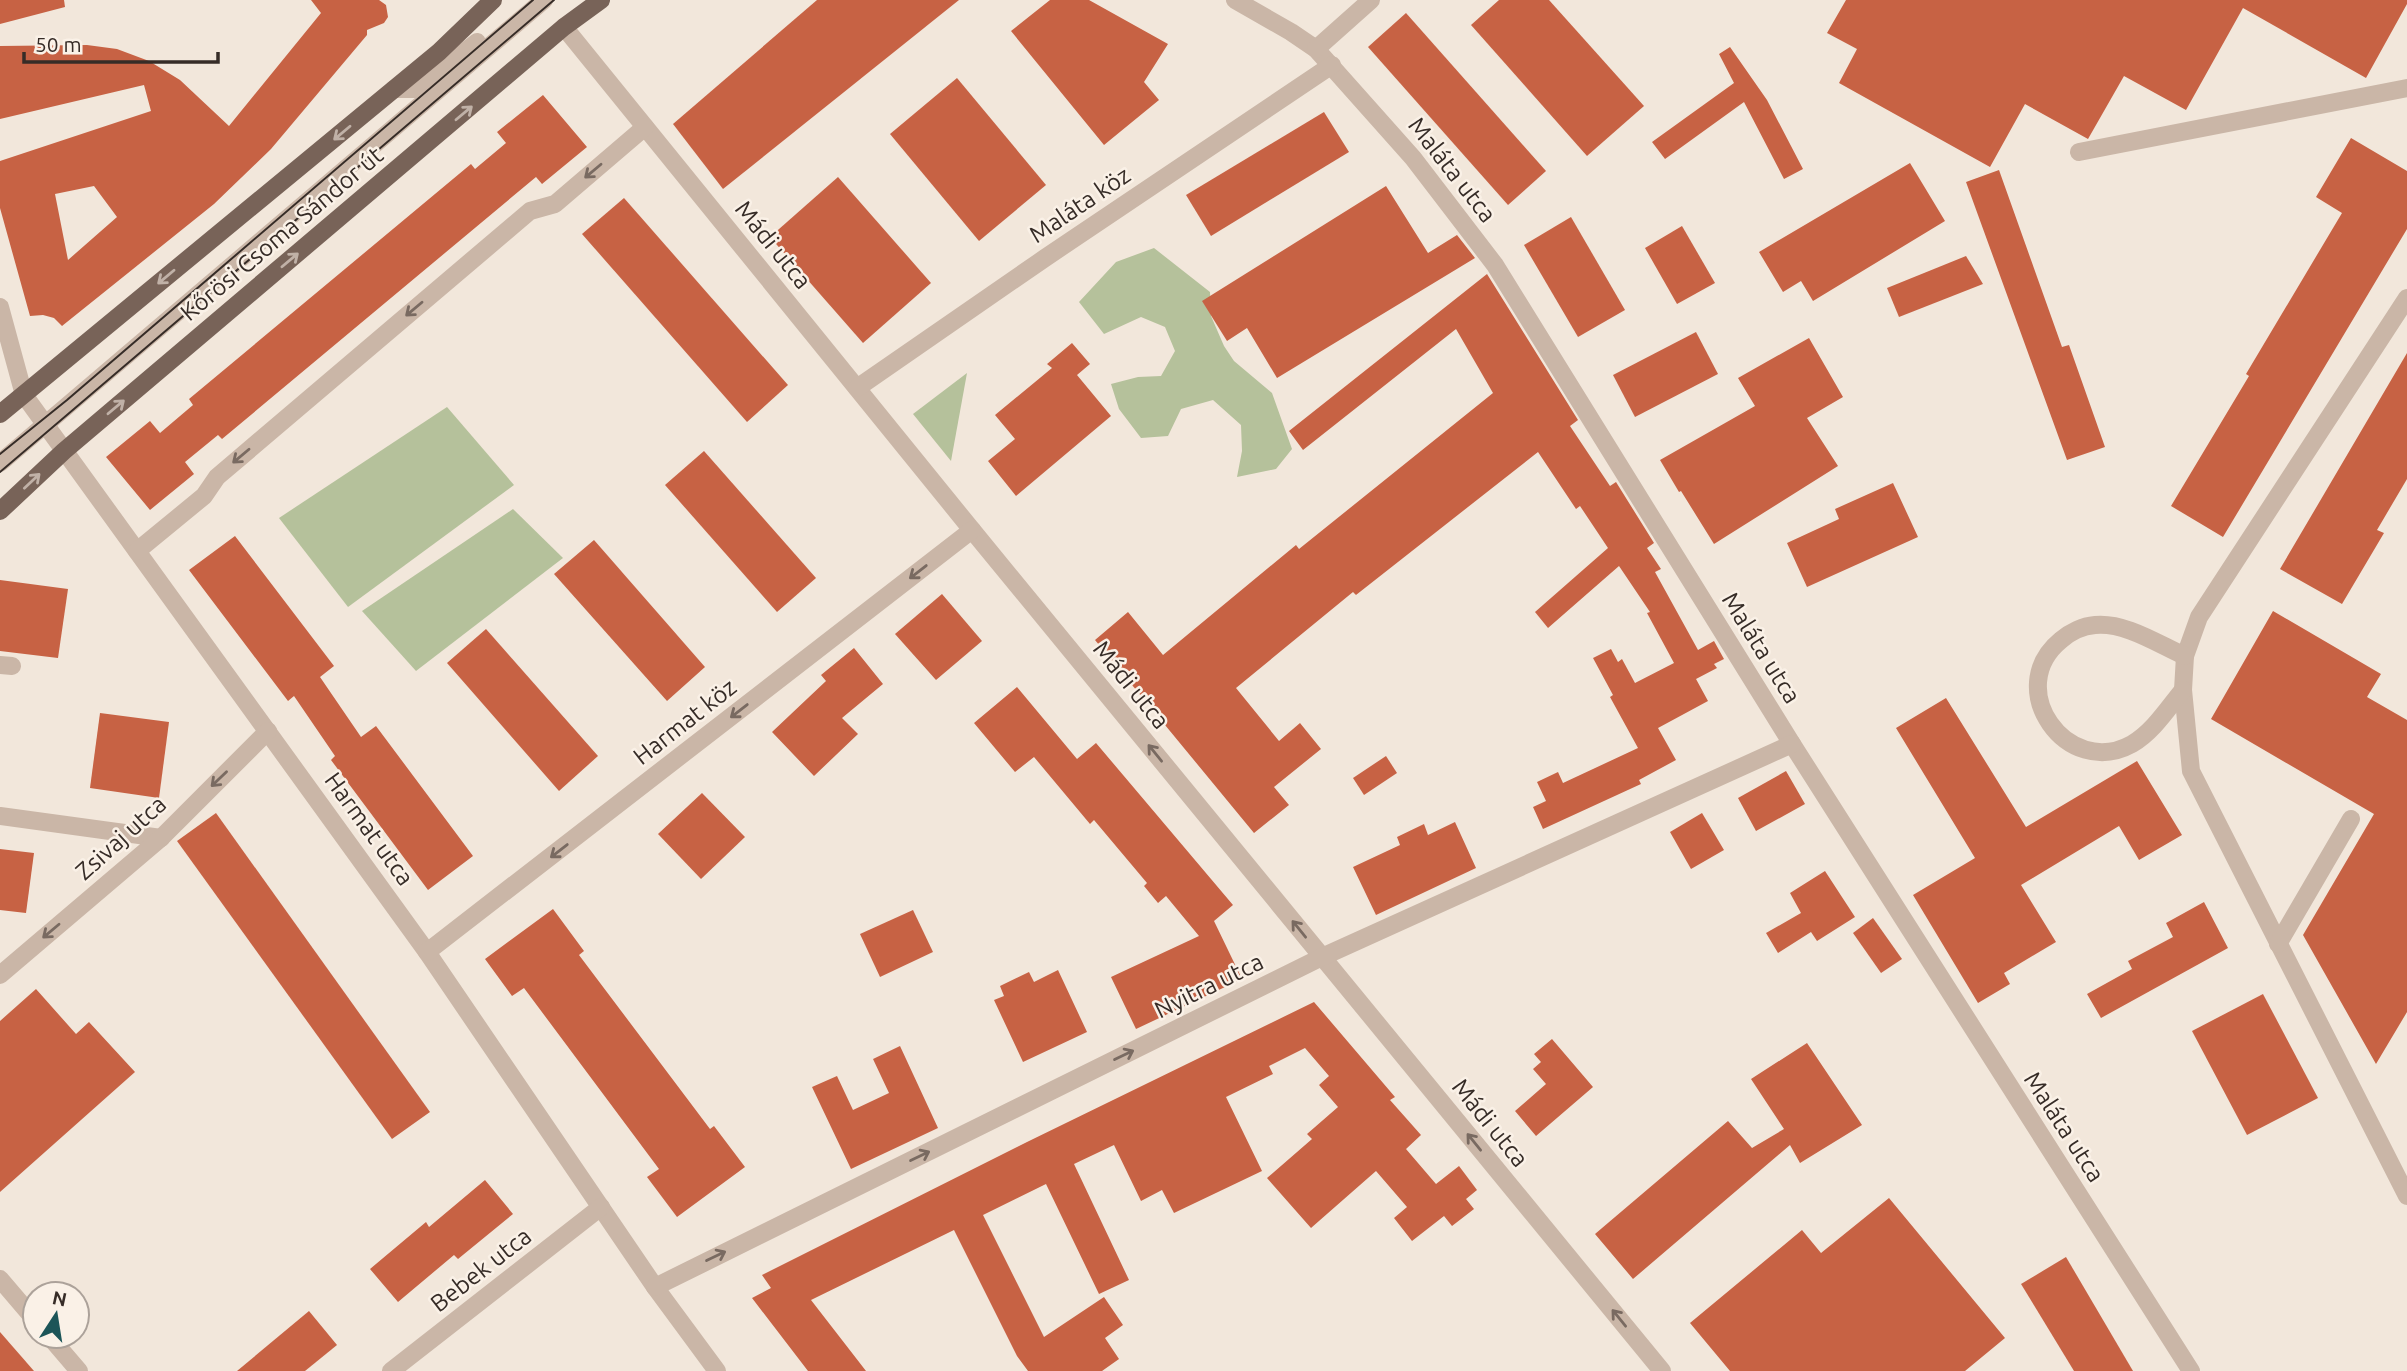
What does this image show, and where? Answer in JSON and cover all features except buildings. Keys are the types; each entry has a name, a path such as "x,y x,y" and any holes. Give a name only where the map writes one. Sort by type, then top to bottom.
{"main road":[{"name":"Kőrösi Csoma Sándor út","path":"0,511 64,451 564,27 601,0"},
{"name":"Kőrösi Csoma Sándor út","path":"0,414 439,52 483,3"}],"street":[{"path":"394,89 417,89 533,0"},
{"path":"0,463 544,0"},
{"name":"Maláta utca","path":"1236,0 1291,32 1316,49 1332,65 1405,148 1495,265 1792,744 2191,1371"},
{"path":"1316,49 1371,0"},
{"name":"Mádi utca","path":"564,27 972,530 1662,1371"},
{"name":"Maláta köz","path":"857,388 1332,65"},
{"path":"2079,152 2407,88"},
{"path":"137,551 204,496 216,477 530,211 555,204 645,127"},
{"path":"2407,298 2199,617 2185,656 2183,690 2191,771 2407,1196"},
{"name":"Harmat utca","path":"0,307 24,395 427,952 655,1287 717,1371"},
{"name":"Harmat köz","path":"427,952 972,530"},
{"path":"2183,690 2151,728 2132,744 2108,751 2083,749 2061,737 2045,718 2038,695 2040,670 2052,648 2071,632 2094,625 2119,627 2185,656"},
{"name":"Zsivaj utca","path":"0,975 161,838 268,731"},
{"name":"Nyitra utca","path":"655,1287 1322,957 1792,744"},
{"path":"0,816 161,838"},
{"path":"2278,944 2351,820"},
{"name":"Bebek utca","path":"391,1371 601,1207"},
{"path":"0,1279 21,1304"},
{"path":"61,1350 79,1371"}],"green space":[{"path":"1154,248 1210,292 1211,316 1224,346 1234,361 1272,393 1292,449 1276,469 1237,477 1242,451 1241,425 1213,400 1181,409 1168,436 1141,438 1119,409 1111,384 1138,377 1161,376 1175,351 1165,327 1141,317 1104,334 1079,302 1116,262"},
{"path":"967,373 951,461 913,414"},
{"path":"447,407 514,485 348,607 279,518"},
{"path":"513,509 563,558 416,671 362,611"}],"tram line":[{"path":"0,454 67,400 533,0"},
{"path":"0,472 554,0"}]}
